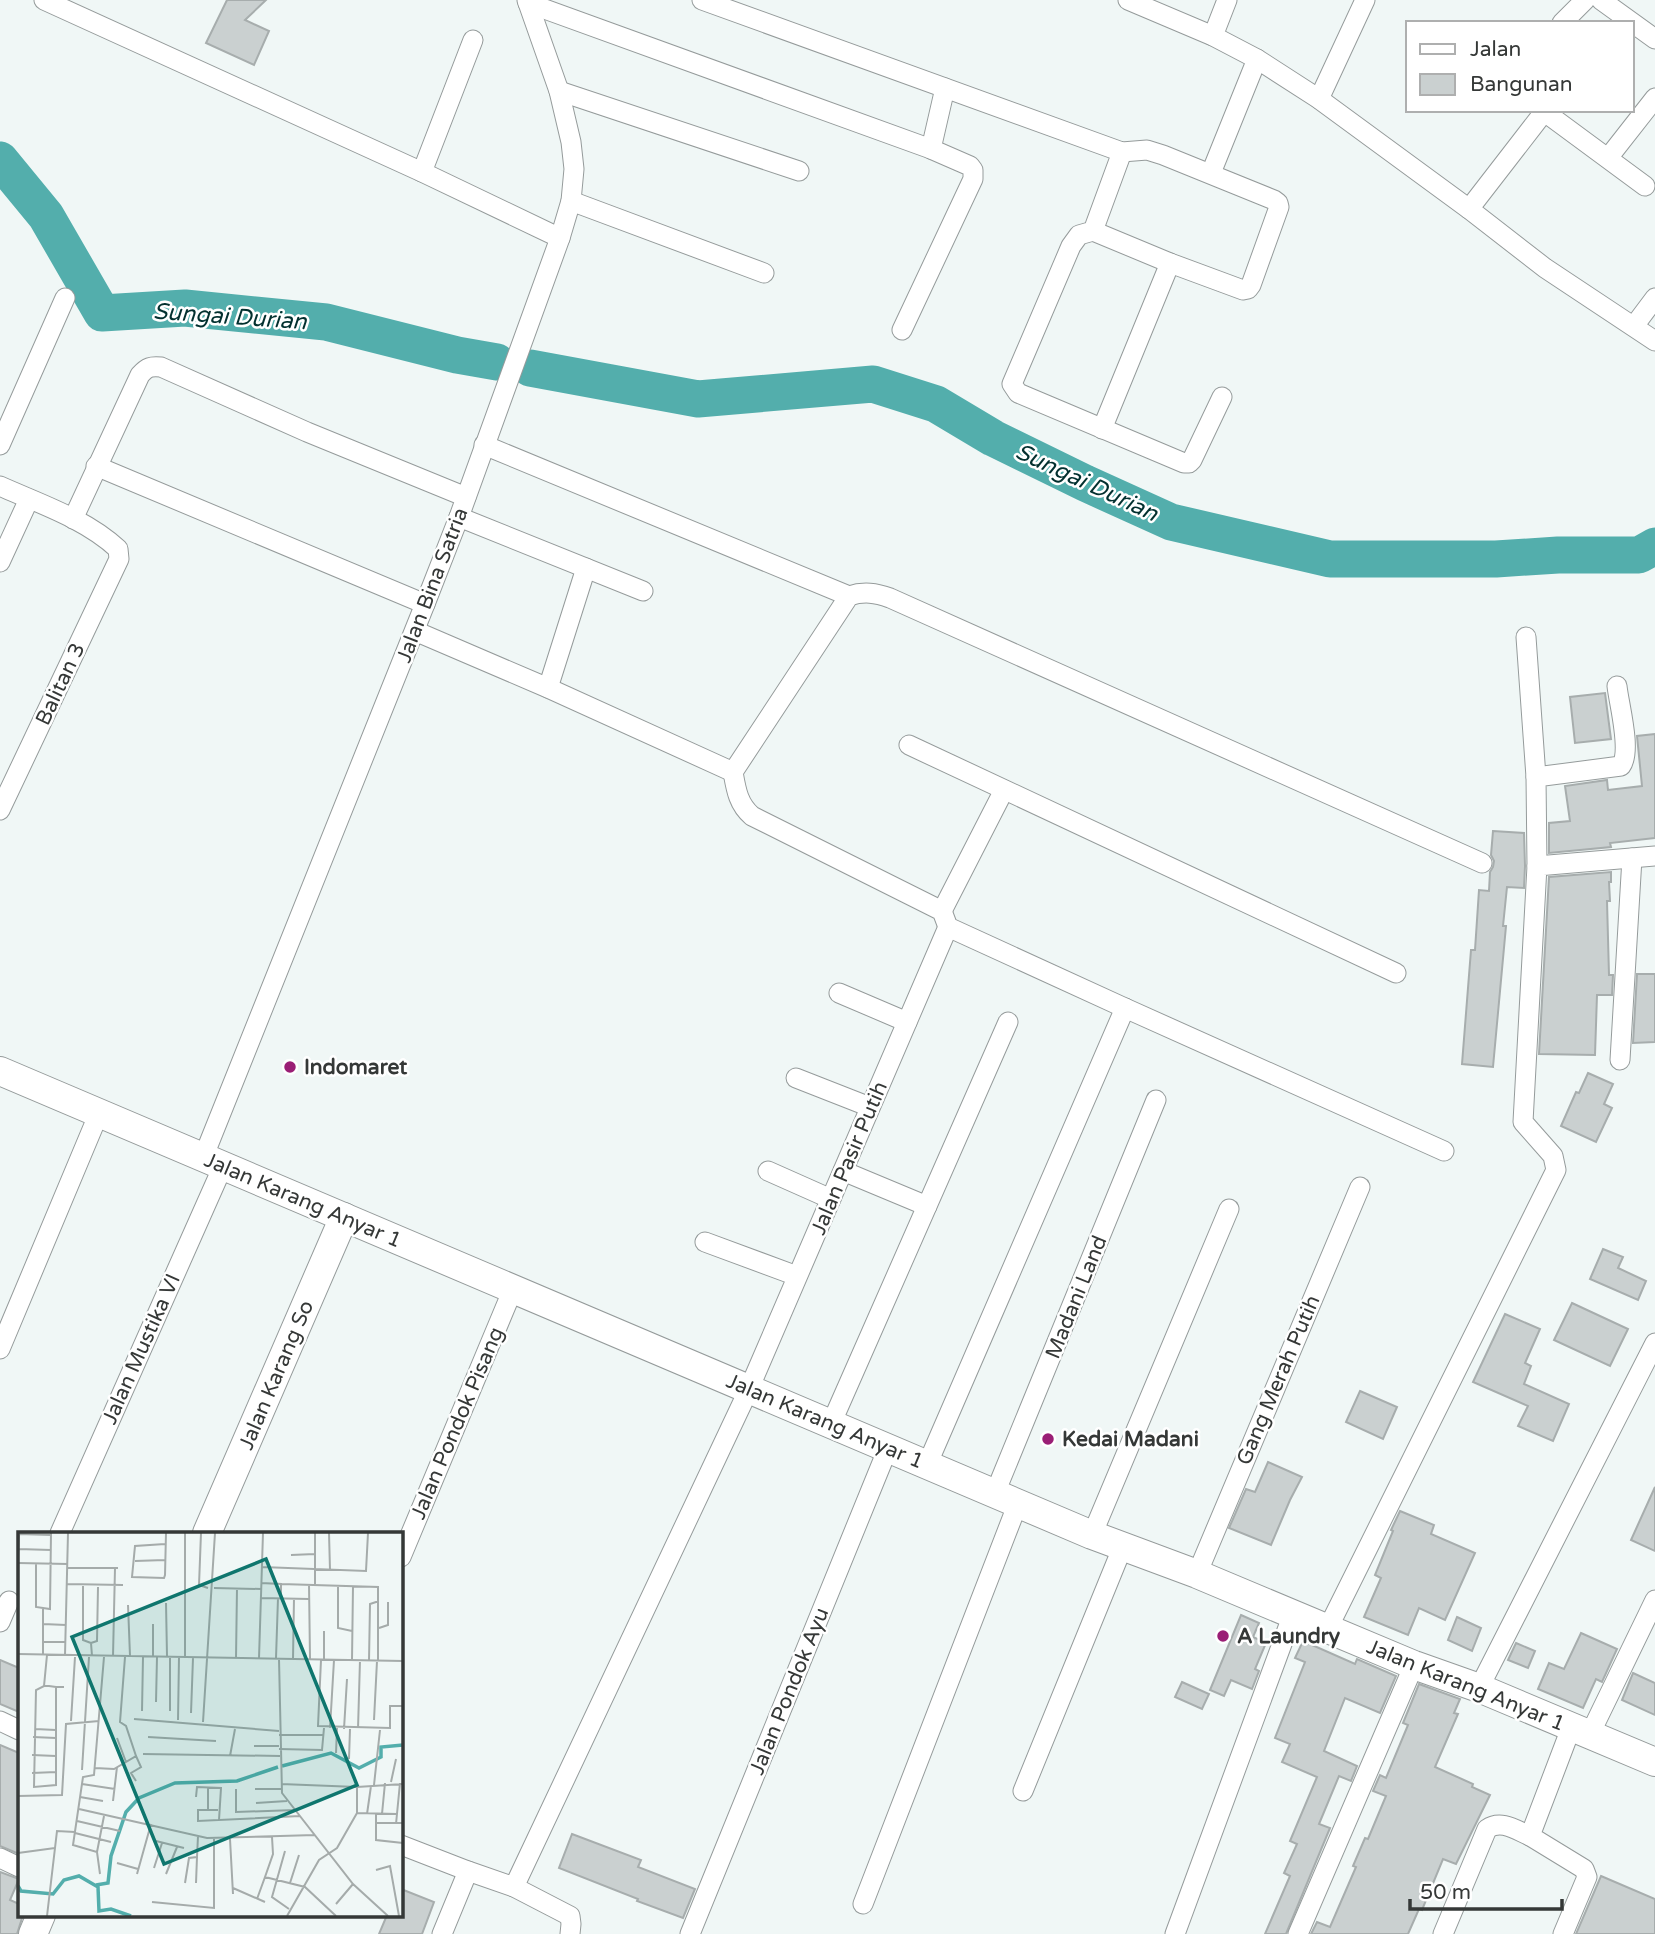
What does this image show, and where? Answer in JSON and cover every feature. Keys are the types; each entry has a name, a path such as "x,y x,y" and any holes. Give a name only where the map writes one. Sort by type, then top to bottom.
{"main road":[{"name":"Jalan Karang Anyar 1","path":"0,1071 1092,1535 1198,1574 1655,1762"},
{"name":"Jalan Karang So","path":"207,1532 344,1217"},
{"path":"33,1934 41,1916"}],"street":[{"path":"44,0 422,172 559,238"},
{"path":"702,0 1122,152 1147,150 1211,173 1273,200 1279,207 1251,285 1243,290 1094,231 1079,235 1071,246 1012,384 1018,393 1180,462 1189,463 1222,397"},
{"path":"1128,0 1213,36 1257,59 1318,99 1545,268 1655,341"},
{"path":"1213,36 1227,0"},
{"path":"1318,99 1365,0"},
{"path":"1564,21 1584,0"},
{"path":"1601,0 1630,21"},
{"path":"528,1 931,149 970,166 974,174 902,330"},
{"name":"Jalan Bina Satria","path":"213,1162 459,517 571,201 574,170 571,142 559,91 528,1"},
{"path":"1634,24 1655,39"},
{"path":"422,172 473,40"},
{"path":"1211,173 1257,59"},
{"path":"931,149 945,88"},
{"path":"559,91 799,171"},
{"path":"1608,158 1655,98"},
{"path":"1469,209 1542,112"},
{"path":"1544,112 1645,186"},
{"path":"1094,231 1122,152"},
{"path":"571,201 764,274"},
{"path":"1102,429 1170,263"},
{"path":"0,445 65,298"},
{"path":"1633,326 1655,298"},
{"path":"0,486 73,519 140,374 152,366 161,367 307,432 466,496"},
{"path":"484,444 849,596"},
{"path":"96,466 425,604"},
{"path":"0,562 29,499"},
{"path":"459,517 643,591"},
{"name":"Balitan 3","path":"0,810 119,559 118,549 112,543 73,519"},
{"path":"548,688 586,568"},
{"path":"1444,1151 1125,1008 945,919 752,816 739,799 733,772 849,596 868,592 890,598 1482,863"},
{"path":"415,631 733,772"},
{"path":"1328,1628 1556,1170 1553,1156 1523,1122 1537,866 1536,777 1526,637"},
{"path":"1536,777 1621,766 1625,761 1626,749 1616,686"},
{"path":"909,745 1395,973"},
{"name":"Jalan Pasir Putih","path":"514,1888 749,1388 907,1022 945,919 1004,790"},
{"path":"1537,866 1655,856"},
{"path":"1620,1060 1632,858"},
{"path":"839,993 907,1022"},
{"path":"927,1465 1125,1008"},
{"path":"831,1424 1008,1022"},
{"path":"796,1078 870,1107"},
{"name":"Madani Land","path":"863,1904 1007,1498 1156,1100"},
{"path":"0,1349 99,1113"},
{"name":"Jalan Mustika VI","path":"60,1532 213,1162"},
{"path":"768,1171 831,1199"},
{"path":"843,1171 927,1206"},
{"name":"Gang Merah Putih","path":"1198,1574 1360,1187"},
{"path":"1092,1535 1229,1209"},
{"path":"705,1242 797,1276"},
{"name":"Jalan Pondok Pisang","path":"402,1555 513,1289"},
{"path":"1479,1688 1655,1343"},
{"name":"Jalan Pondok Ayu","path":"690,1934 888,1448"},
{"path":"1023,1791 1123,1546"},
{"path":"1530,1836 1581,1731 1655,1600"},
{"path":"0,1622 9,1601"},
{"path":"1175,1934 1293,1614"},
{"path":"1298,1934 1415,1665"},
{"path":"0,1721 18,1730"},
{"path":"1443,1934 1487,1829 1493,1825 1504,1824 1530,1836 1584,1869 1587,1877 1563,1934"},
{"path":"402,1845 514,1888 570,1916 570,1934"},
{"path":"0,1858 18,1867"},
{"path":"442,1934 468,1871"}],"building":[{"path":"227,0 266,0 245,20 269,31 254,65 206,43"},
{"path":"1605,693 1611,739 1575,743 1570,697"},
{"path":"1655,734 1655,838 1610,843 1611,847 1549,853 1549,823 1570,821 1565,786 1607,780 1608,790 1642,786 1637,736"},
{"path":"1493,831 1524,833 1525,866 1524,888 1507,887 1493,1067 1462,1064 1471,950 1475,950 1479,890 1489,891 1490,872 1494,861 1491,855"},
{"path":"1611,872 1610,901 1607,901 1612,995 1597,995 1595,1055 1539,1054 1549,877"},
{"path":"1637,974 1655,974 1655,1042 1633,1043"},
{"path":"1588,1073 1613,1084 1604,1104 1612,1108 1596,1142 1561,1126"},
{"path":"1603,1249 1623,1257 1618,1268 1646,1281 1638,1300 1590,1279"},
{"path":"1572,1303 1628,1329 1610,1366 1554,1340"},
{"path":"1505,1314 1540,1329 1525,1363 1531,1366 1524,1384 1569,1404 1553,1441 1518,1426 1528,1406 1473,1382"},
{"path":"1360,1391 1397,1407 1383,1439 1346,1422"},
{"path":"1268,1462 1302,1477 1271,1545 1229,1528 1246,1489 1255,1492"},
{"path":"1655,1487 1655,1551 1631,1540"},
{"path":"1400,1511 1434,1525 1431,1534 1475,1553 1445,1620 1419,1608 1408,1635 1364,1617 1381,1578 1375,1575"},
{"path":"1241,1615 1259,1623 1253,1637 1266,1643 1255,1669 1259,1671 1252,1689 1231,1680 1224,1696 1210,1690"},
{"path":"1457,1617 1481,1628 1472,1651 1448,1640"},
{"path":"1581,1633 1617,1649 1602,1682 1596,1679 1583,1708 1538,1689 1549,1663 1564,1669"},
{"path":"1303,1641 1355,1664 1357,1659 1396,1676 1380,1713 1345,1698 1324,1751 1357,1766 1351,1781 1339,1776 1319,1824 1330,1828 1286,1934 1265,1934 1290,1876 1284,1873 1297,1844 1290,1841 1317,1777 1282,1762 1290,1744 1275,1738 1305,1662 1295,1658"},
{"path":"1516,1643 1535,1651 1528,1668 1508,1660"},
{"path":"0,1660 18,1668 18,1712 0,1704"},
{"path":"1633,1673 1655,1683 1655,1715 1622,1700"},
{"path":"1182,1682 1209,1694 1202,1709 1175,1697"},
{"path":"1419,1684 1460,1699 1454,1713 1458,1714 1435,1767 1490,1795 1456,1864 1443,1859 1422,1910 1419,1909 1408,1934 1311,1934 1317,1922 1330,1927 1356,1867 1353,1866 1386,1796 1373,1791 1380,1775 1386,1778 1408,1725 1403,1723"},
{"path":"0,1745 18,1753 18,1854 0,1846"},
{"path":"572,1834 641,1860 638,1867 695,1889 683,1918 559,1868"},
{"path":"0,1872 18,1879 10,1900 18,1904 18,1916 23,1916 17,1934 0,1934"},
{"path":"1601,1876 1655,1899 1655,1934 1576,1934"},
{"path":"402,1889 434,1902 422,1934 379,1934 387,1916 402,1916"}],"waterway":[{"name":"Sungai Durian","path":"0,160 46,216 102,313 185,308 326,322 457,355 497,362"},
{"name":"Sungai Durian","path":"530,368 698,399 873,384 936,404 993,438 1171,522 1330,559 1496,559 1558,555 1639,555 1655,546"}],"place":[{"name":"Indomaret","path":"290,1067"},
{"name":"Kedai Madani","path":"1048,1439"},
{"name":"A Laundry","path":"1223,1636"}]}
